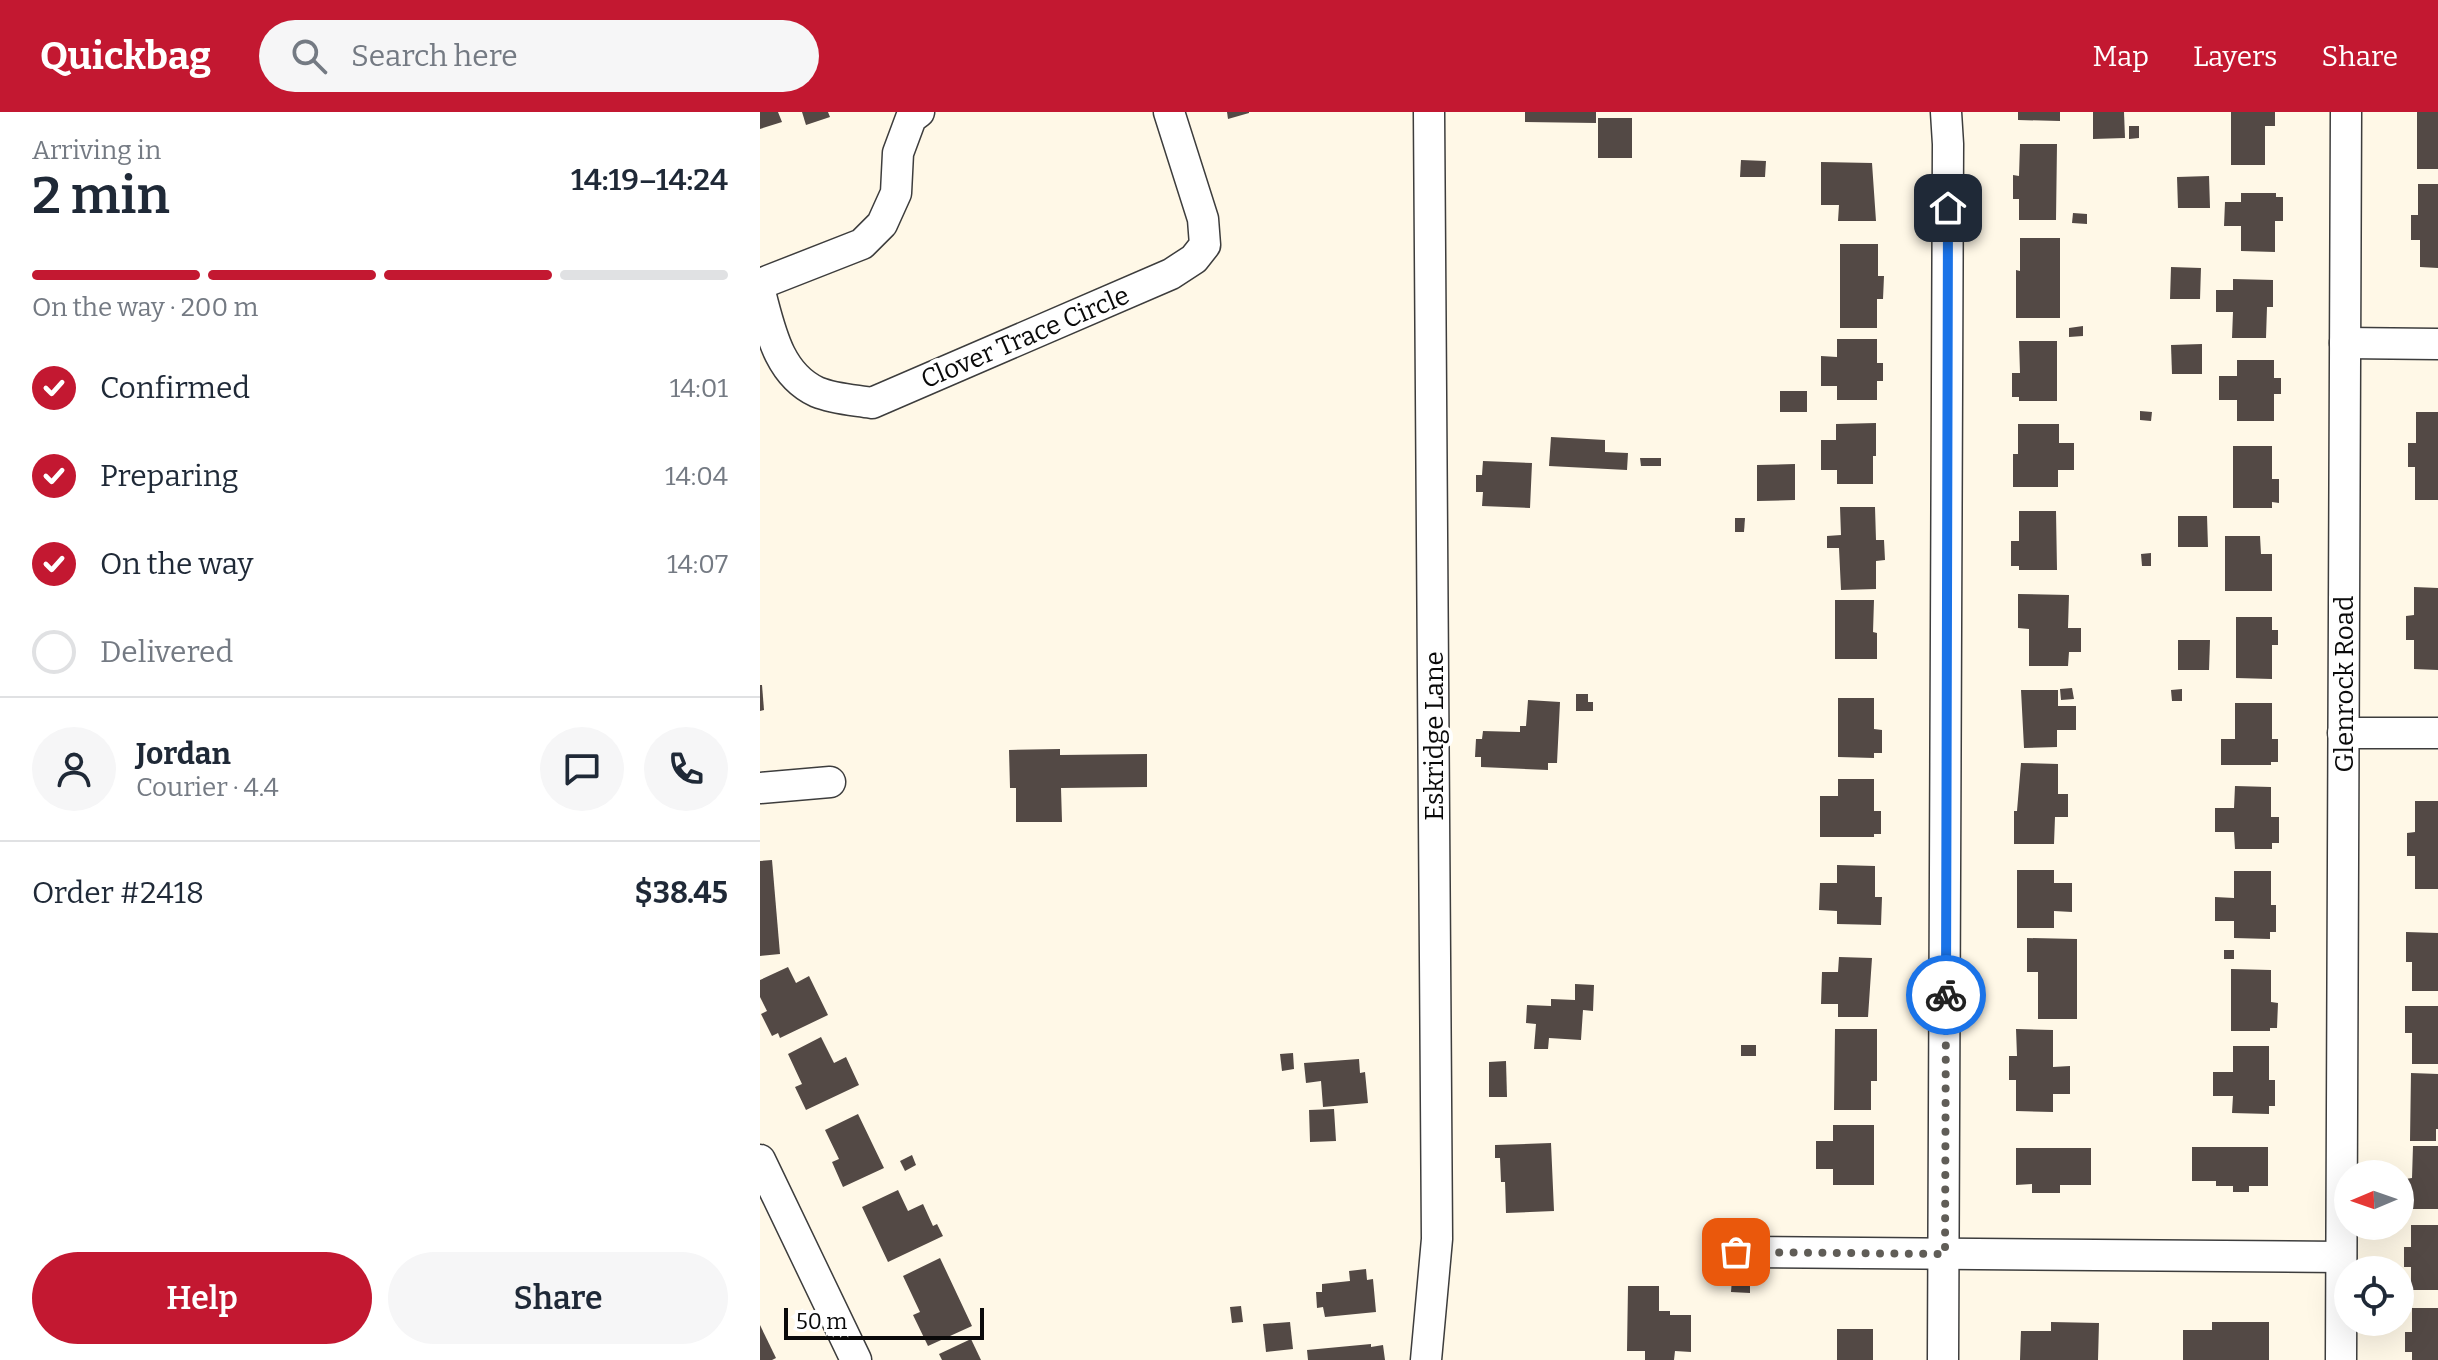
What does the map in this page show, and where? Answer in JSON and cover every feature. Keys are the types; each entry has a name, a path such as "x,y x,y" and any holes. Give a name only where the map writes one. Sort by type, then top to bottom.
{"street":[{"path":"760,284 862,244 882,224 896,193 898,153 911,118 919,112"},
{"name":"Clover Trace Circle","path":"760,292 773,342 789,369 814,390 872,403 1171,274 1194,259 1205,245 1203,219 1169,112"},
{"name":"Eskridge Lane","path":"1426,1360 1437,1239 1429,112"},
{"path":"1943,1360 1946,112"},
{"name":"Glenrock Road","path":"2341,1256 2346,112"},
{"path":"2345,343 2438,344"},
{"path":"2343,733 2438,733"},
{"path":"760,788 830,782"},
{"path":"760,1160 856,1360"},
{"path":"1736,1252 2334,1257"},
{"name":"Glenrock Road","path":"2341,1336 2341,1360"}],"building":[{"path":"760,112 778,112 782,122 760,129"},
{"path":"802,112 828,112 830,117 806,125"},
{"path":"1227,112 1249,112 1249,113 1228,119"},
{"path":"1525,112 1596,112 1596,123 1525,122"},
{"path":"2018,112 2060,112 2060,121 2018,120"},
{"path":"2093,112 2124,112 2125,138 2093,139"},
{"path":"2231,112 2275,112 2275,126 2265,126 2265,165 2231,165"},
{"path":"2417,112 2438,112 2438,169 2417,169"},
{"path":"1598,118 1632,118 1632,158 1598,158"},
{"path":"2129,126 2139,126 2139,138 2129,139"},
{"path":"2020,144 2057,144 2056,220 2019,220 2019,199 2013,199 2013,175 2019,176"},
{"path":"1741,160 1766,161 1765,177 1740,177"},
{"path":"1821,162 1872,163 1876,221 1838,221 1839,205 1821,205"},
{"path":"2209,176 2210,208 2178,208 2177,177"},
{"path":"2418,184 2438,184 2438,268 2420,267 2420,240 2411,240 2411,215 2418,215"},
{"path":"2241,193 2276,193 2276,197 2283,197 2283,221 2275,221 2275,252 2241,251 2241,226 2224,226 2225,202 2241,202"},
{"path":"2073,213 2087,214 2087,224 2072,223"},
{"path":"2020,238 2060,238 2060,318 2016,318"},
{"path":"1840,244 1878,244 1878,276 1884,276 1883,299 1877,299 1877,328 1840,328"},
{"path":"2171,267 2201,268 2200,299 2170,299"},
{"path":"2233,279 2273,280 2273,307 2267,307 2266,338 2232,338 2233,312 2216,312 2216,290 2233,290"},
{"path":"2083,326 2083,336 2069,337 2069,328"},
{"path":"1837,339 1877,339 1877,363 1883,363 1883,381 1877,381 1877,400 1837,400 1837,386 1821,386 1821,356 1837,357"},
{"path":"2019,341 2057,341 2057,401 2019,401 2019,397 2012,397 2012,373 2020,373"},
{"path":"2202,344 2202,374 2172,374 2171,345"},
{"path":"2237,360 2274,360 2274,378 2281,378 2281,394 2274,394 2274,421 2237,421 2237,400 2219,400 2219,376 2237,376"},
{"path":"1780,391 1807,391 1807,412 1780,412"},
{"path":"2140,411 2152,412 2151,421 2140,420"},
{"path":"2416,412 2438,412 2438,500 2415,500 2415,467 2408,467 2408,443 2416,443"},
{"path":"1876,423 1873,484 1837,484 1837,470 1821,470 1821,440 1836,440 1836,424"},
{"path":"2018,424 2059,424 2059,443 2074,443 2074,470 2058,470 2058,487 2013,487 2013,454 2018,454"},
{"path":"1551,437 1605,440 1605,452 1628,453 1627,470 1549,466"},
{"path":"2233,446 2272,446 2272,479 2279,479 2279,503 2272,502 2272,508 2233,508"},
{"path":"1640,458 1661,458 1661,466 1641,466"},
{"path":"1483,461 1532,463 1530,508 1482,506 1483,492 1476,492 1476,475 1482,475"},
{"path":"1795,464 1795,500 1757,501 1757,465"},
{"path":"1840,507 1875,507 1876,540 1884,540 1885,560 1876,561 1876,589 1841,590 1839,548 1827,548 1827,536 1841,535"},
{"path":"2019,511 2056,511 2057,570 2019,570 2019,566 2011,566 2011,541 2019,541"},
{"path":"2178,516 2207,516 2208,547 2178,547"},
{"path":"1735,518 1745,518 1744,532 1735,532"},
{"path":"2225,536 2260,536 2261,554 2272,554 2272,591 2225,591"},
{"path":"2151,553 2151,566 2142,566 2141,554"},
{"path":"2414,587 2438,588 2438,670 2414,669 2414,640 2406,640 2406,616 2414,615"},
{"path":"2018,594 2069,595 2068,628 2081,628 2081,652 2069,652 2068,666 2029,666 2029,629 2018,628"},
{"path":"1835,600 1874,600 1873,632 1877,633 1877,659 1835,659"},
{"path":"2236,617 2272,617 2272,630 2278,630 2278,645 2272,645 2272,679 2236,678"},
{"path":"2178,640 2210,640 2209,670 2178,670"},
{"path":"760,685 764,710 760,711"},
{"path":"2072,688 2074,699 2061,700 2060,689"},
{"path":"2182,689 2182,701 2172,701 2171,690"},
{"path":"2021,690 2058,690 2058,706 2076,706 2076,730 2057,730 2057,747 2024,748"},
{"path":"1576,694 1588,694 1588,702 1593,702 1593,711 1576,711"},
{"path":"1838,698 1874,698 1874,729 1882,730 1882,753 1874,753 1874,758 1838,757"},
{"path":"1528,700 1560,702 1557,763 1548,763 1548,770 1481,767 1481,757 1475,757 1476,739 1482,739 1483,731 1520,732 1520,726 1526,726"},
{"path":"2235,703 2272,703 2272,739 2278,739 2278,762 2271,762 2271,765 2221,765 2221,739 2235,739"},
{"path":"1060,749 1060,755 1147,754 1147,787 1061,788 1062,822 1016,822 1016,788 1010,788 1009,750"},
{"path":"2021,763 2058,764 2058,794 2068,794 2068,817 2055,817 2054,844 2014,844 2014,811 2017,811"},
{"path":"1838,779 1874,779 1874,811 1881,811 1881,834 1874,834 1874,837 1820,837 1820,796 1838,796"},
{"path":"2235,786 2271,787 2271,817 2279,817 2279,843 2272,843 2272,849 2235,849 2234,832 2215,832 2215,808 2234,808"},
{"path":"2415,801 2438,801 2438,889 2415,889 2415,856 2407,856 2407,833 2415,832"},
{"path":"772,860 780,954 760,956 760,861"},
{"path":"1837,865 1875,866 1875,897 1882,897 1881,925 1837,924 1837,911 1819,910 1820,883 1837,883"},
{"path":"2017,870 2054,870 2054,883 2072,883 2072,912 2054,911 2054,928 2017,928"},
{"path":"2234,871 2271,871 2271,905 2276,905 2276,932 2270,932 2270,939 2234,938 2234,921 2215,921 2215,897 2234,898"},
{"path":"2406,932 2438,933 2438,991 2412,991 2412,962 2406,962"},
{"path":"2027,938 2077,939 2077,1019 2038,1019 2038,972 2027,972"},
{"path":"2224,950 2234,950 2234,959 2224,959"},
{"path":"1839,957 1872,958 1868,1017 1838,1017 1838,1004 1821,1004 1822,972 1838,972"},
{"path":"788,967 796,983 809,976 828,1015 780,1038 778,1033 772,1036 761,1014 767,1011 760,997 760,980"},
{"path":"2231,969 2271,970 2271,1002 2278,1003 2277,1028 2270,1028 2270,1031 2231,1031"},
{"path":"1575,984 1594,985 1593,1011 1583,1010 1581,1040 1549,1038 1548,1049 1534,1049 1536,1024 1526,1023 1527,1005 1551,1006 1551,999 1575,1000"},
{"path":"2405,1006 2438,1006 2438,1064 2412,1064 2412,1033 2405,1033"},
{"path":"1835,1029 1877,1029 1877,1081 1871,1081 1871,1110 1834,1110"},
{"path":"2016,1029 2053,1030 2053,1067 2070,1066 2070,1094 2053,1094 2053,1112 2016,1111 2016,1080 2009,1080 2009,1056 2017,1056"},
{"path":"821,1037 834,1063 846,1057 859,1085 806,1110 795,1087 802,1084 788,1054"},
{"path":"1741,1045 1756,1045 1756,1056 1741,1056"},
{"path":"2233,1046 2269,1046 2269,1080 2275,1080 2275,1106 2269,1106 2269,1114 2232,1113 2233,1096 2213,1096 2213,1072 2233,1072"},
{"path":"1293,1053 1294,1069 1282,1071 1280,1054"},
{"path":"1359,1059 1360,1073 1365,1072 1368,1103 1323,1107 1321,1081 1306,1083 1304,1063"},
{"path":"1506,1061 1507,1097 1489,1097 1489,1062"},
{"path":"2411,1073 2438,1074 2436,1141 2410,1141"},
{"path":"1334,1109 1336,1141 1310,1142 1309,1110"},
{"path":"858,1114 884,1168 843,1187 832,1162 839,1159 825,1130"},
{"path":"1833,1125 1874,1125 1874,1185 1833,1185 1833,1169 1816,1169 1816,1141 1833,1141"},
{"path":"1551,1143 1554,1211 1506,1213 1505,1182 1501,1182 1500,1158 1495,1158 1495,1145"},
{"path":"2413,1146 2438,1146 2438,1209 2414,1209"},
{"path":"2192,1147 2268,1147 2268,1186 2249,1186 2249,1192 2233,1192 2233,1186 2216,1186 2216,1181 2192,1181"},
{"path":"2016,1148 2091,1148 2091,1185 2060,1185 2060,1193 2032,1193 2032,1184 2016,1185"},
{"path":"912,1155 916,1165 905,1171 900,1161"},
{"path":"898,1190 908,1211 923,1204 933,1226 937,1224 943,1236 888,1262 862,1207"},
{"path":"2414,1225 2438,1225 2438,1290 2414,1290 2414,1256 2404,1256 2404,1247 2411,1247"},
{"path":"940,1258 972,1326 928,1346 913,1315 920,1312 903,1276"},
{"path":"1366,1269 1367,1280 1373,1279 1376,1312 1325,1317 1323,1307 1317,1308 1316,1292 1322,1292 1322,1284 1350,1281 1349,1271"},
{"path":"1732,1279 1750,1280 1750,1293 1731,1292"},
{"path":"1628,1286 1659,1286 1659,1311 1670,1311 1670,1315 1691,1315 1691,1352 1675,1351 1674,1360 1645,1360 1645,1351 1627,1351"},
{"path":"1241,1306 1243,1322 1232,1323 1230,1307"},
{"path":"2414,1308 2438,1308 2438,1360 2412,1360 2412,1352 2405,1352 2405,1336 2414,1336"},
{"path":"1290,1322 1293,1349 1266,1352 1263,1324"},
{"path":"2051,1322 2099,1323 2098,1360 2020,1360 2021,1331 2051,1331"},
{"path":"2212,1322 2269,1322 2269,1360 2183,1360 2183,1330 2212,1330"},
{"path":"760,1325 776,1358 772,1360 760,1360"},
{"path":"1837,1329 1873,1329 1873,1360 1837,1360"},
{"path":"971,1339 981,1360 942,1360 939,1354"},
{"path":"1371,1344 1371,1347 1383,1345 1385,1360 1308,1360 1307,1350"}],"way so far":[{"path":"1736,1252 1945,1254 1946,995"}],"route":[{"path":"1946,995 1948,208"}]}
